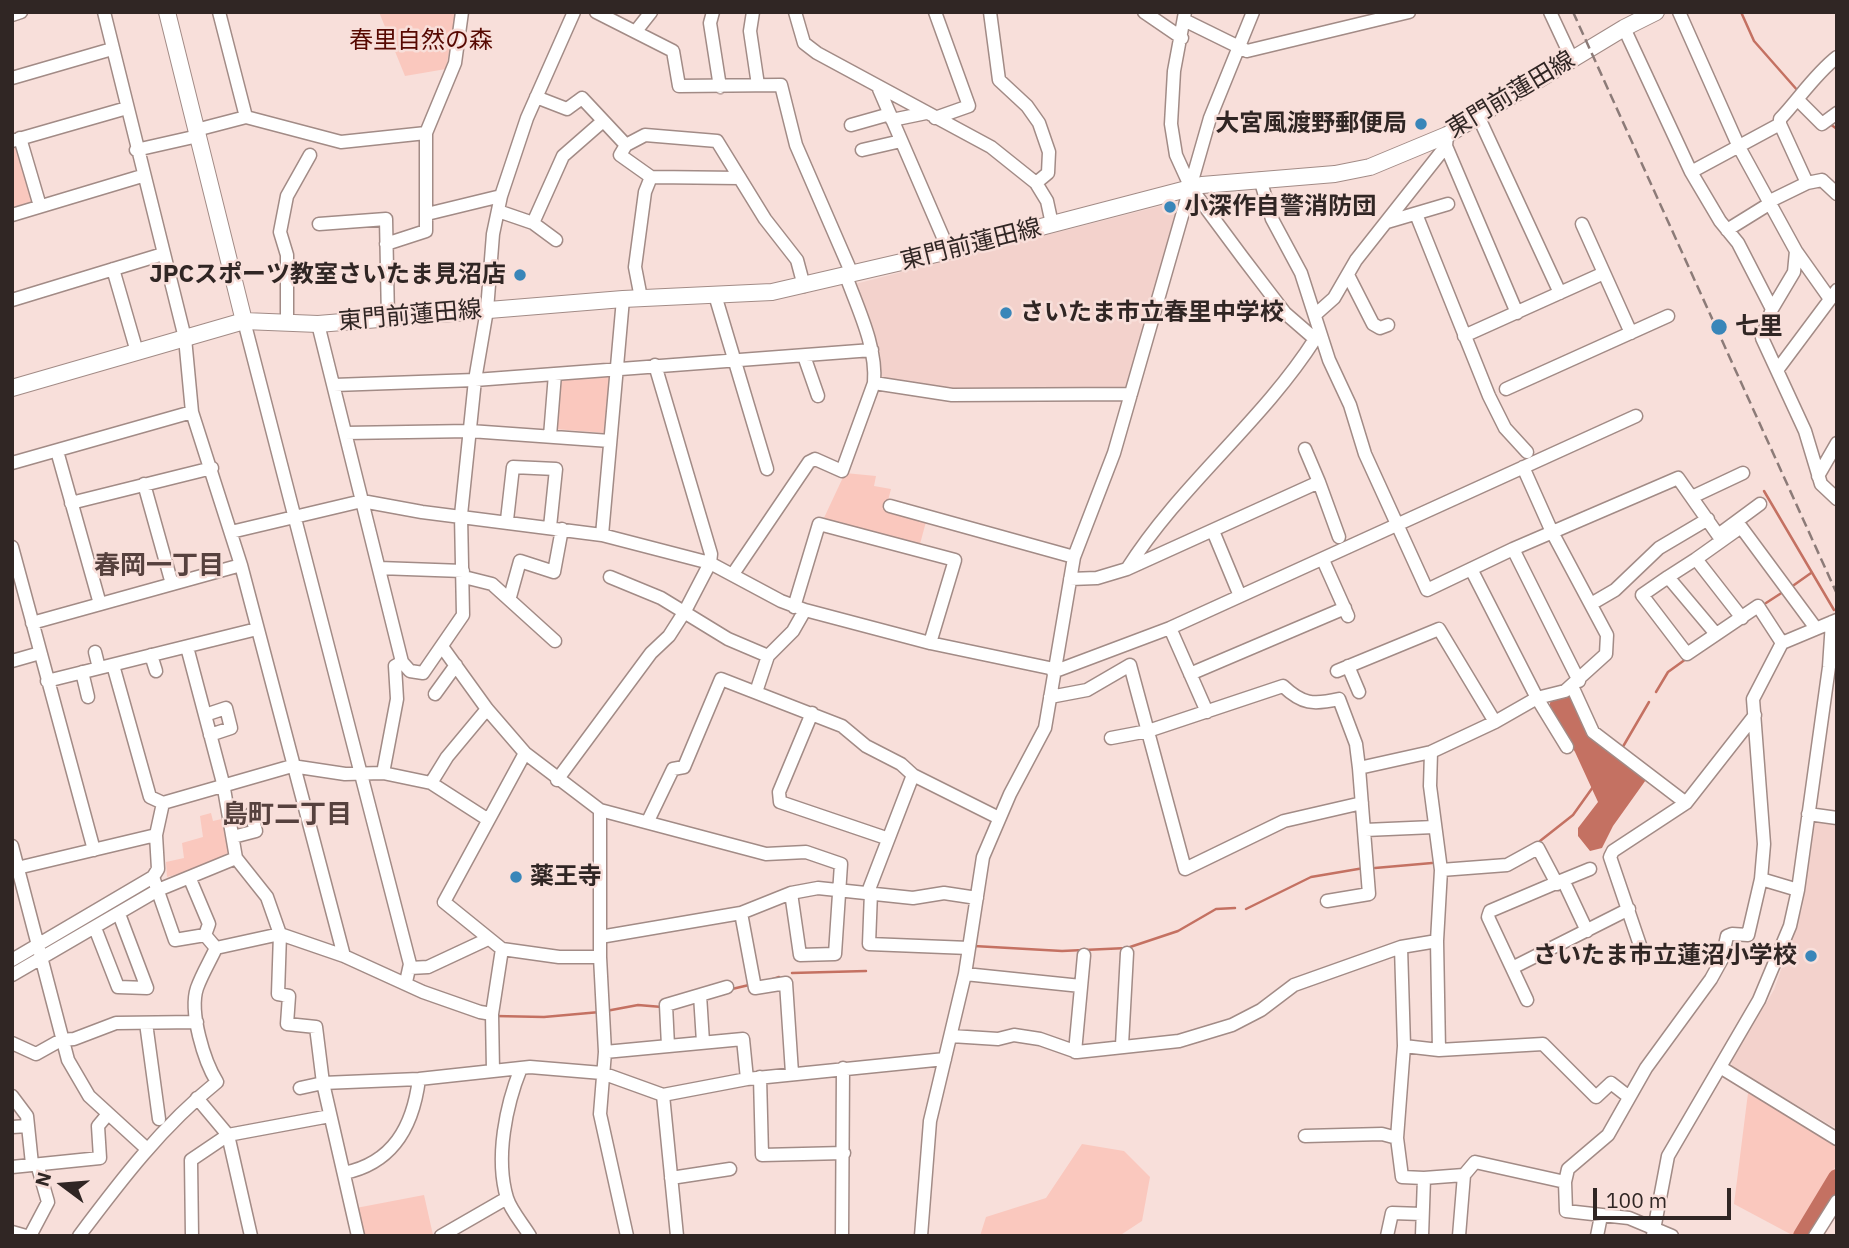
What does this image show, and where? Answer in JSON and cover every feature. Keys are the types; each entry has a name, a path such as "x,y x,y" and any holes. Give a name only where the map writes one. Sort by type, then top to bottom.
{"main road":[{"path":"167,12 244,321"},
{"name":"東門前蓮田線","path":"12,388 244,321 318,324 623,299 763,293 804,286 948,251 1191,188 1335,174 1370,167 1447,141 1572,59 1656,12"}],"street":[{"path":"12,15 21,12"},
{"path":"104,12 142,176 185,338 192,412 241,565 344,956"},
{"path":"219,12 246,117"},
{"path":"386,244 426,231 426,133 455,63 462,12"},
{"path":"318,324 402,662 410,671 424,673 463,615 461,515 475,380 487,310 493,234 501,196 536,97 574,12"},
{"path":"636,31 651,12"},
{"path":"713,12 710,23 720,87"},
{"path":"753,12 750,31 758,85"},
{"path":"795,12 804,44 879,89 991,147 1037,183 1047,201 1052,224"},
{"path":"851,125 891,117 930,116 969,106 936,12"},
{"path":"990,12 999,80 1027,106 1039,123 1049,152 1048,173 1037,183"},
{"path":"1144,12 1182,38"},
{"path":"921,1236 930,1121 965,974 983,857 999,818 1045,728 1074,557 1114,453 1210,118 1253,12"},
{"path":"1319,337 1285,313 1191,188 1175,155 1171,124 1174,71 1186,17 1237,48 1247,51 1295,42 1409,12"},
{"path":"1550,12 1572,59"},
{"path":"1679,12 1739,147 1769,203 1796,251 1833,294 1777,369"},
{"path":"602,13 673,51 678,86 781,85 796,145 849,275 872,351 874,383 842,471 815,459 809,462 733,574"},
{"path":"1625,28 1691,172 1738,243 1772,309"},
{"path":"12,78 112,49"},
{"path":"1807,183 1780,119 1824,67 1837,57"},
{"path":"879,89 948,251"},
{"path":"536,97 567,109 582,98 626,145"},
{"path":"1798,100 1822,124 1837,113"},
{"path":"40,206 16,140 127,108"},
{"path":"136,150 246,117 341,142 426,133"},
{"path":"1479,118 1560,293"},
{"path":"533,223 564,156 603,121"},
{"path":"1691,172 1780,124"},
{"path":"740,178 651,177 620,155 626,145 645,135 717,141 740,178 765,219 797,260 804,286"},
{"path":"862,150 901,141"},
{"path":"1316,314 1334,298 1447,141"},
{"path":"1447,141 1478,228 1517,313"},
{"path":"287,323 286,255 280,232 287,196 310,155"},
{"path":"12,215 142,176"},
{"path":"642,298 635,267 645,192 651,177"},
{"path":"1260,180 1272,219 1301,273 1316,314 1319,337 1350,405 1365,454 1427,590 1513,549 1678,478 1718,535 1760,504"},
{"path":"1727,230 1807,183 1822,180 1837,194"},
{"path":"427,214 501,196"},
{"path":"1387,222 1448,204"},
{"path":"498,211 533,223 555,240"},
{"path":"1416,214 1464,336 1505,428 1527,452"},
{"path":"319,224 386,219 388,319"},
{"path":"1581,224 1631,333"},
{"path":"1796,251 1794,272 1772,309 1762,338 1805,431 1818,476 1837,499"},
{"path":"12,300 163,254"},
{"path":"113,269 137,352"},
{"path":"1464,336 1604,273"},
{"path":"1348,275 1373,324 1380,328 1388,326"},
{"path":"715,295 767,469"},
{"path":"602,535 623,299"},
{"path":"1506,389 1668,316"},
{"path":"244,321 410,968 406,982"},
{"path":"1127,569 1143,544 1290,376 1319,337"},
{"path":"334,386 475,380 872,351"},
{"path":"804,356 817,396"},
{"path":"557,780 685,611 710,563 711,554 655,365"},
{"path":"550,436 555,374"},
{"path":"874,383 952,395 1130,394"},
{"path":"12,463 192,412"},
{"path":"231,532 362,501 602,535 710,563 800,608 930,643 1054,670 1170,628 1636,416"},
{"path":"345,433 470,431 610,440"},
{"path":"1818,476 1837,443"},
{"path":"1305,449 1339,537"},
{"path":"57,451 100,604"},
{"path":"508,520 513,467 556,469 554,572 520,562 510,597"},
{"path":"1359,768 1431,752 1495,722 1537,698 1558,694 1575,683 1606,654 1609,644 1591,604 1552,532 1523,467"},
{"path":"71,503 212,468"},
{"path":"1692,497 1743,473"},
{"path":"1070,579 1097,578 1127,569 1319,482"},
{"path":"144,484 172,584"},
{"path":"890,506 1074,557"},
{"path":"1591,604 1615,590 1659,548 1707,519"},
{"path":"756,692 768,656 793,631 818,524 955,560 930,643"},
{"path":"1782,643 1758,606 1687,654 1642,595 1741,527 1815,627"},
{"path":"1213,531 1240,596"},
{"path":"12,547 94,850"},
{"path":"1513,549 1575,683 1593,732 1686,803"},
{"path":"1696,559 1742,618"},
{"path":"1190,674 1346,612 1323,560"},
{"path":"32,623 241,565"},
{"path":"379,568 464,574 492,584 510,597 555,640"},
{"path":"1471,569 1537,698 1567,747"},
{"path":"610,577 685,611 728,639 768,656"},
{"path":"1668,577 1716,634"},
{"path":"1654,1232 1668,1156 1759,1000 1790,926 1831,691 1834,621 1782,643 1753,699 1764,844 1761,879 1748,935 1732,933 1727,936 1722,959 1711,978 1646,1068 1608,1135 1568,1169 1565,1182 1566,1211 1629,1218 1654,1232 1672,1236"},
{"path":"1170,628 1207,712"},
{"path":"47,681 257,629"},
{"path":"1359,692 1343,669 1439,629 1495,722"},
{"path":"187,647 223,783 236,858 267,897 280,934 278,995 289,996 287,1024 316,1027 323,1083 358,1236"},
{"path":"443,648 487,709 525,753 557,780 600,810 766,855 806,852 841,864 835,954 800,955 791,893"},
{"path":"95,652 99,668"},
{"path":"12,661 40,653"},
{"path":"151,655 156,671"},
{"path":"383,773 397,699 395,666 402,662"},
{"path":"113,665 150,797 163,803 223,783 292,766 360,774 383,773 430,783 487,819"},
{"path":"435,694 456,665"},
{"path":"1049,697 1087,690 1129,665 1185,869 1284,821 1362,803"},
{"path":"82,672 88,698"},
{"path":"648,821 673,769 684,767 721,679 842,726 913,775 999,818"},
{"path":"1111,738 1147,731 1283,687 1306,703 1317,704 1339,699 1356,744 1369,894 1327,901"},
{"path":"205,715 226,708 231,728 210,735"},
{"path":"430,783 447,757 487,709"},
{"path":"812,713 779,792 780,802 886,838"},
{"path":"1643,954 1610,858 1613,851 1686,803 1755,715"},
{"path":"1431,752 1430,786 1441,870 1437,941 1439,1050"},
{"path":"525,753 443,902 502,949 559,957 600,957"},
{"path":"913,775 886,838 870,892 869,944 969,948"},
{"path":"12,975 39,953 153,877 158,869 156,835 163,803"},
{"path":"600,810 600,957 605,1052 600,1114 626,1236"},
{"path":"233,837 256,831 251,814"},
{"path":"1808,814 1837,818"},
{"path":"1365,830 1434,827"},
{"path":"15,868 156,835"},
{"path":"12,846 15,868 61,1040 82,1088 146,1149"},
{"path":"1441,870 1507,866 1538,848 1587,931"},
{"path":"12,960 39,953 95,928 158,890 236,858"},
{"path":"1527,1000 1488,917 1490,911 1590,869"},
{"path":"153,877 175,940 205,935"},
{"path":"190,879 209,924 205,935"},
{"path":"1761,879 1798,890"},
{"path":"600,937 741,913 791,893 818,888 913,898 944,893 977,898"},
{"path":"1512,968 1629,909"},
{"path":"741,913 755,988 786,983 792,1073"},
{"path":"95,928 118,987 147,988 119,914"},
{"path":"216,948 280,934 344,956 457,1004 492,1014"},
{"path":"205,935 216,948"},
{"path":"410,968 428,967 488,939"},
{"path":"951,1036 998,1039 1014,1035 1040,1039 1075,1052 1179,1041 1203,1035 1261,1010 1294,985 1401,947 1437,941"},
{"path":"1401,947 1404,1046 1397,1138 1402,1177 1464,1175"},
{"path":"79,1236 146,1149 217,1082 204,1056 197,1022 196,990 216,948"},
{"path":"493,1070 492,1014 502,949"},
{"path":"1122,1045 1126,953"},
{"path":"1075,1052 1084,955"},
{"path":"965,974 1081,986"},
{"path":"668,1046 666,1005 727,987"},
{"path":"700,995 703,1042"},
{"path":"12,1043 36,1054 61,1040 74,1039 116,1023 197,1022"},
{"path":"146,1023 159,1119"},
{"path":"605,1052 743,1039 753,1078 762,1155 844,1153"},
{"path":"1404,1046 1439,1050 1543,1044 1596,1097 1611,1083 1629,1097"},
{"path":"300,1088 323,1083 419,1079 521,1068 602,1073 663,1095 792,1073 945,1059"},
{"path":"1720,1067 1837,1139"},
{"path":"521,1068 509,1097 504,1124 507,1198 530,1236"},
{"path":"842,1236 843,1068"},
{"path":"344,1173 365,1169 386,1154 410,1117 419,1079"},
{"path":"663,1095 677,1236"},
{"path":"12,1096 27,1116 35,1164 48,1202 28,1236 12,1232"},
{"path":"197,1098 228,1135 251,1236"},
{"path":"12,1167 100,1158 98,1126 108,1114"},
{"path":"192,1236 191,1160 228,1135 330,1116"},
{"path":"12,1127 28,1126"},
{"path":"1305,1136 1382,1134 1397,1138"},
{"path":"1460,1236 1464,1175 1475,1162 1565,1182"},
{"path":"671,1178 730,1168"},
{"path":"1422,1236 1424,1178"},
{"path":"441,1236 507,1198"},
{"path":"1815,1236 1837,1201"},
{"path":"1387,1236 1392,1213 1422,1214"},
{"path":"1597,1236 1601,1216"}],"shaded area":[{"name":"さいたま市立春里中学校","path":"1164,205 1166,212 1178,210 1125,390 992,391 919,387 880,381 855,284"},
{"path":"1568,691 1592,732 1648,777 1613,826 1602,848 1590,851 1578,836 1578,828 1598,802 1575,752 1549,709 1551,698"},
{"name":"さいたま市立蓮沼小学校","path":"1815,822 1837,822 1837,1129 1732,1067 1731,1061 1774,990 1802,909"}],"green space":[{"name":"春里自然の森","path":"379,12 456,12 446,69 405,76"},
{"path":"17,144 35,203 12,209 12,146"},
{"path":"610,376 605,433 555,429 559,379"},
{"path":"845,473 876,476 874,486 891,489 886,508 927,518 920,544 823,520"},
{"path":"211,813 213,821 226,818 229,852 204,868 167,877 166,862 184,858 182,843 203,837 200,816"},
{"path":"1748,1093 1837,1144 1837,1164 1794,1236 1734,1204"},
{"path":"1082,1144 1124,1151 1150,1177 1142,1221 1119,1236 980,1236 986,1217 1046,1198"},
{"path":"424,1195 433,1235 362,1236 356,1208"}],"waterway":[{"path":"1741,12 1754,41 1798,91"},
{"path":"1830,124 1837,129"},
{"path":"1764,491 1834,610"},
{"path":"1794,585 1811,573"},
{"path":"1766,603 1783,592"},
{"path":"1656,692 1668,672 1686,659"},
{"path":"1621,750 1649,702"},
{"path":"1540,841 1573,815 1593,787"},
{"path":"1375,868 1432,863"},
{"path":"1246,909 1311,877 1364,868"},
{"path":"974,946 1062,951 1127,948 1178,931 1216,909 1235,908"},
{"path":"12,967 33,956"},
{"path":"792,973 866,971"},
{"path":"770,980 779,977"},
{"path":"732,989 749,985"},
{"path":"606,1011 638,1005 662,1007"},
{"path":"495,1016 544,1017 600,1012"},
{"path":"1802,1236 1837,1178"}],"railway":[{"path":"1573,12 1837,594"}],"place":[{"name":"大宮風渡野郵便局","path":"1421,124"},
{"name":"小深作自警消防団","path":"1170,207"},
{"name":"JPCスポーツ教室さいたま見沼店","path":"520,275"},
{"name":"さいたま市立春里中学校","path":"1006,313"},
{"name":"七里","path":"1719,327"},
{"name":"薬王寺","path":"516,877"},
{"name":"さいたま市立蓮沼小学校","path":"1811,956"}],"district":[{"name":"春岡一丁目","path":"159,566"},
{"name":"島町二丁目","path":"287,815"}]}
